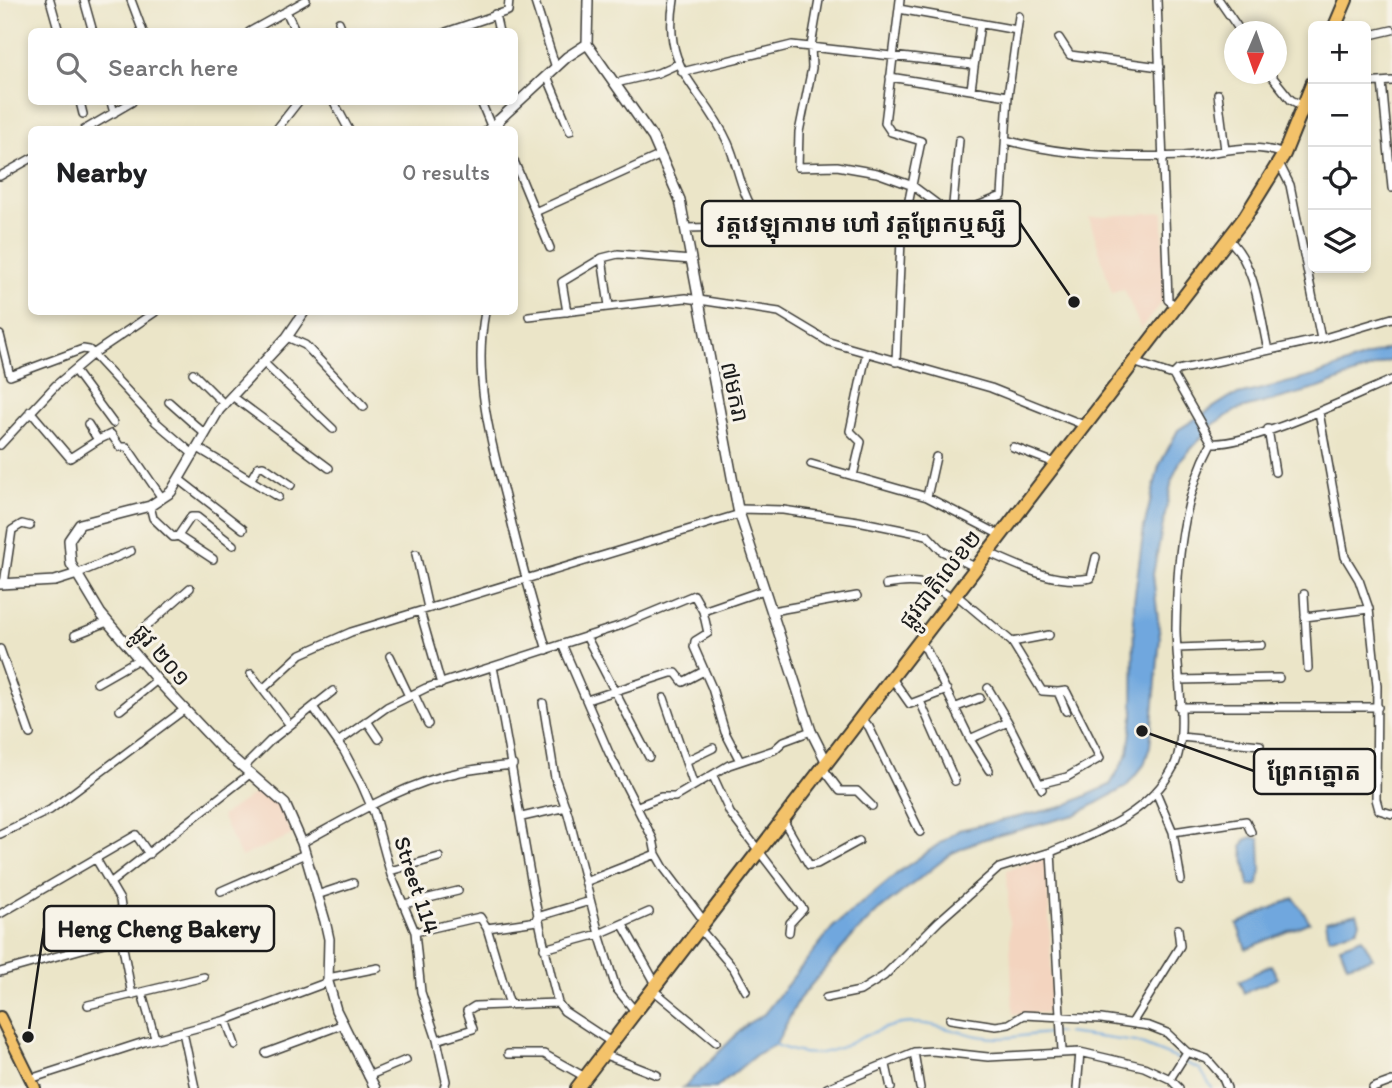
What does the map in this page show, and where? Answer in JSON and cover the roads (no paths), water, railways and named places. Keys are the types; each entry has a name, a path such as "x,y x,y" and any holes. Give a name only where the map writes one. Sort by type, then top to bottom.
{"highway":[{"path":"1337,21 1346,0"},
{"name":"ផ្លូវជាតិលេខ២","path":"584,1083 611,1042 1228,239 1281,158 1308,95"}],"main road":[{"path":"0,1017 33,1083"}],"street":[{"path":"50,0 58,28"},
{"path":"84,0 92,28"},
{"path":"131,0 142,28"},
{"path":"256,28 306,0"},
{"path":"463,28 510,9 509,0"},
{"path":"518,98 587,44 588,0"},
{"path":"674,0 672,39 678,64 727,141 756,214 808,218 901,239"},
{"path":"819,0 811,46 813,61 799,132 798,167 863,169 913,186 943,211 955,214 1002,196 1008,96 1019,16"},
{"path":"896,362 901,239 921,141 887,129 892,54 900,0"},
{"path":"1157,0 1168,300 1176,306"},
{"path":"1219,0 1233,21"},
{"path":"535,2 556,68"},
{"path":"898,9 1017,30"},
{"path":"286,11 294,28"},
{"path":"495,14 498,28"},
{"path":"340,22 342,28"},
{"path":"971,89 980,24"},
{"path":"1371,35 1392,30"},
{"path":"1059,38 1070,55 1160,66"},
{"name":"៧មករា","path":"587,44 616,83 661,155 680,200 696,299 739,511 824,763"},
{"path":"682,72 792,45 974,65"},
{"path":"616,83 658,73 678,64"},
{"path":"547,76 570,131"},
{"path":"890,77 1008,96"},
{"path":"1371,83 1392,81"},
{"path":"1382,82 1392,188"},
{"path":"1278,84 1291,100 1303,106"},
{"path":"1218,94 1225,150"},
{"path":"81,105 83,114"},
{"path":"112,105 114,113"},
{"path":"91,126 127,105"},
{"path":"279,126 296,105"},
{"path":"336,105 347,126"},
{"path":"482,105 492,125 510,105"},
{"path":"955,214 953,204 959,139"},
{"path":"1006,140 1050,150 1086,154 1163,156 1270,148 1281,158 1290,185 1321,339"},
{"path":"535,212 661,155"},
{"path":"0,176 28,160"},
{"path":"518,171 550,248"},
{"path":"685,228 737,227"},
{"path":"1228,239 1237,247 1248,274 1268,351"},
{"path":"567,312 562,282 602,258 629,254 691,260"},
{"path":"602,258 609,306"},
{"path":"529,316 696,299 779,313 812,334 866,355 990,388 1084,425"},
{"path":"0,445 30,411 74,370 148,315"},
{"name":"ផ្លូវ ២០១","path":"301,315 287,337 225,405 205,434 180,480 162,498 150,506 80,524 69,541 75,575 107,622 156,680 220,747 285,804 302,843 329,939 328,980 344,1024 375,1088"},
{"path":"485,315 480,357 487,421 526,580 547,650"},
{"path":"1173,375 1178,370 1321,339 1392,318"},
{"path":"0,335 10,376 83,349 93,354 156,422 196,452 278,497"},
{"path":"287,337 305,345 364,407"},
{"path":"853,476 861,442 850,431 866,355"},
{"path":"1133,362 1173,375 1209,440"},
{"path":"264,363 333,429"},
{"path":"74,370 113,423"},
{"path":"193,373 225,405"},
{"path":"1209,440 1229,441 1268,429 1319,412 1392,380"},
{"path":"232,396 329,468"},
{"path":"169,402 205,434"},
{"path":"30,411 70,458 111,434 120,447 127,447 162,498"},
{"path":"1319,412 1345,557 1359,580 1369,609 1378,707 1376,799 1379,810 1392,814"},
{"path":"88,424 99,440"},
{"path":"1268,429 1275,472"},
{"path":"826,998 860,990 884,976 939,921 999,868 1051,852 1123,820 1156,792 1175,764 1181,737 1177,648 1184,526 1189,494 1209,440"},
{"path":"1013,447 1055,463"},
{"path":"927,497 936,457"},
{"path":"811,464 927,497 1000,535"},
{"path":"251,480 258,467 262,466 291,485"},
{"path":"180,480 243,529"},
{"path":"150,506 159,525 173,537 178,536 213,559"},
{"path":"262,689 301,654 351,632 526,580 739,511 783,510 927,535 932,538 936,547 975,567"},
{"path":"178,536 191,517 197,517 233,545"},
{"path":"30,526 22,524 12,530 2,584 55,580 75,575 131,551"},
{"path":"987,551 1022,568 1065,579 1091,578 1096,557"},
{"path":"416,554 424,609 441,684"},
{"path":"886,585 912,580 925,583 953,596 1012,642 1042,691 1066,691 1100,758 1067,776 1041,786 988,688"},
{"path":"126,644 190,588"},
{"path":"703,611 765,590"},
{"path":"1304,594 1308,668"},
{"path":"338,742 411,695 648,615 694,595 703,611 707,636 694,644 725,732 740,761"},
{"path":"772,611 857,596"},
{"path":"1305,617 1369,609"},
{"path":"75,635 107,622"},
{"path":"1012,642 1049,635"},
{"path":"586,636 649,757"},
{"path":"918,642 926,649 969,737 989,769"},
{"path":"562,644 609,753 653,839 656,854 746,990"},
{"path":"1177,648 1261,645"},
{"path":"0,649 30,734"},
{"path":"390,656 428,724"},
{"path":"97,683 139,659"},
{"path":"493,667 513,765 537,919 558,1003 564,1011 611,1042"},
{"path":"587,700 674,672 683,682 704,671"},
{"path":"251,674 290,725"},
{"path":"891,677 910,704 947,690"},
{"path":"1179,680 1279,678"},
{"path":"120,710 156,680"},
{"path":"110,883 149,854 248,770 290,725 333,691"},
{"path":"1058,692 1066,711"},
{"path":"664,698 693,783"},
{"path":"954,708 980,698"},
{"path":"920,701 955,781"},
{"path":"543,703 555,778 566,807 599,934 616,988 635,1011"},
{"name":"Street 114","path":"313,707 338,742 371,806 390,871 415,932 421,992 437,1040 446,1081 444,1088"},
{"path":"1179,707 1378,707"},
{"path":"0,834 50,810 185,709"},
{"path":"860,716 869,727 920,832"},
{"path":"367,721 379,739"},
{"path":"969,737 1008,722"},
{"path":"638,806 661,797 675,797 693,783 713,776 740,761 774,750 783,741 811,731"},
{"path":"1181,737 1260,745"},
{"path":"686,761 713,748"},
{"path":"824,763 840,791 858,791 872,806"},
{"path":"302,843 371,806 459,772 513,765"},
{"path":"713,776 730,813 803,909 790,923 789,932"},
{"path":"1156,792 1173,832 1181,880"},
{"path":"522,817 566,807"},
{"path":"782,818 809,865 817,864 859,841"},
{"path":"1173,832 1246,821 1251,832"},
{"path":"0,914 136,835 149,854"},
{"path":"1051,852 1062,1051"},
{"path":"221,891 305,854"},
{"path":"585,882 656,854"},
{"path":"390,871 439,858"},
{"path":"96,859 120,900 132,995"},
{"path":"317,895 353,883"},
{"path":"404,904 458,891"},
{"path":"487,928 537,919 590,901"},
{"path":"544,949 599,934 649,912"},
{"path":"415,932 480,916 487,928 509,1002"},
{"path":"0,972 197,917"},
{"path":"623,925 654,986 716,1042"},
{"path":"1132,1023 1180,946 1178,929"},
{"path":"33,1083 155,1038 226,1020 328,980 378,968"},
{"path":"88,1005 204,977"},
{"path":"142,993 155,1038"},
{"path":"437,1040 473,1029 469,1008 509,1002 558,1003"},
{"path":"950,1019 996,1026 1009,1024 1024,1015 1132,1023 1167,1033 1187,1052 1207,1059 1222,1076 1227,1088"},
{"path":"226,1020 235,1045"},
{"path":"265,1054 344,1024"},
{"path":"183,1032 195,1088"},
{"path":"830,1087 914,1052 988,1057 1062,1051 1080,1052 1144,1068 1170,1079 1179,1088"},
{"path":"914,1052 920,1088"},
{"path":"1077,1088 1080,1052"},
{"path":"1170,1079 1187,1052"},
{"path":"508,1054 544,1054 584,1083"},
{"path":"603,1054 657,1075"},
{"path":"368,1076 406,1060"},
{"path":"886,1065 891,1088"},
{"path":"1373,1088 1392,1081"}],"water":[{"path":"1392,347 1392,360 1319,388 1237,410 1214,424 1180,461 1172,480 1153,574 1160,638 1150,746 1144,765 1126,787 1075,815 981,840 952,853 877,912 851,938 799,999 776,1044 757,1054 716,1088 683,1088 747,1024 764,1014 833,927 900,871 959,830 1062,807 1110,785 1128,753 1133,717 1134,601 1144,527 1159,466 1178,430 1230,397 1314,376"},
{"path":"1252,837 1260,839 1261,870 1258,885 1249,886 1242,847 1245,840"},
{"path":"1294,898 1310,922 1246,949 1237,924"},
{"path":"1357,913 1360,922 1357,929 1329,938 1326,921"},
{"path":"1362,938 1373,958 1347,965 1340,946"},
{"path":"1271,965 1278,978 1244,993 1239,981"}],"waterway":[{"path":"774,1044 811,1054 826,1052 882,1029 913,1023 938,1026 976,1036 1001,1038 1060,1033"},
{"path":"1066,1033 1136,1042 1178,1059"},
{"path":"1183,1062 1200,1069 1212,1088"}],"place":[{"name":"វត្តវេឡុការាម ហៅ វត្តព្រែកឬស្សី","path":"1074,302"},
{"name":"ព្រែកត្នោត","path":"1142,731"},
{"name":"Heng Cheng Bakery","path":"28,1037"}]}
